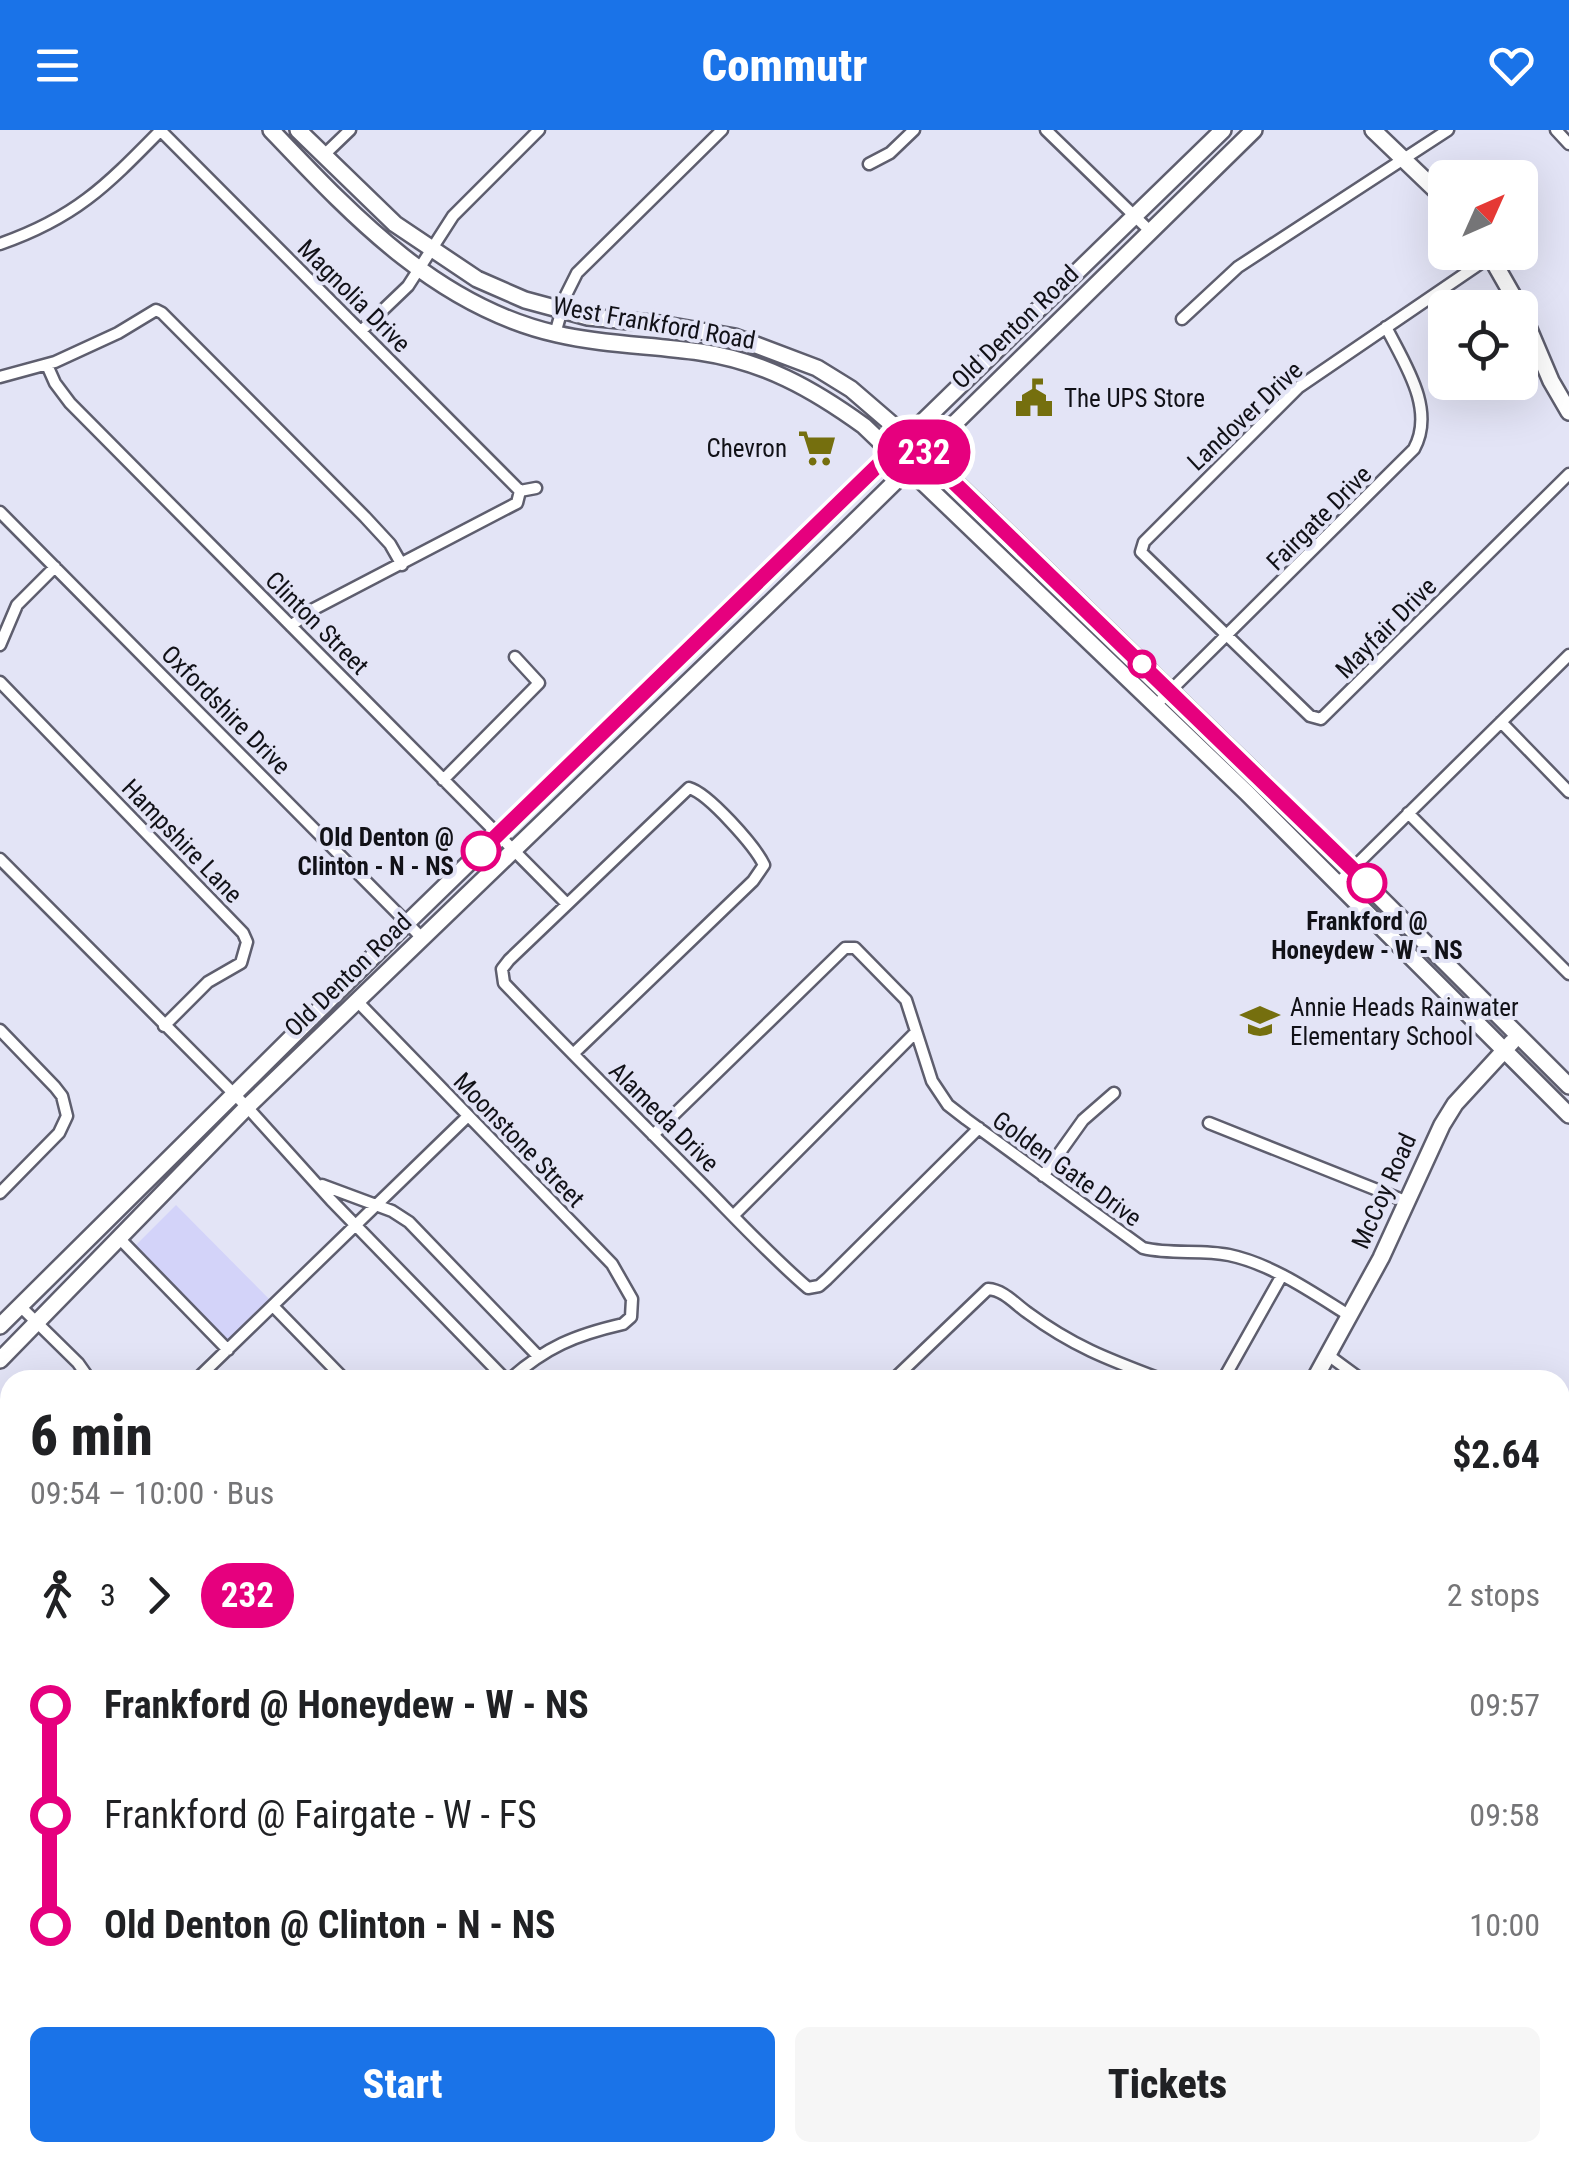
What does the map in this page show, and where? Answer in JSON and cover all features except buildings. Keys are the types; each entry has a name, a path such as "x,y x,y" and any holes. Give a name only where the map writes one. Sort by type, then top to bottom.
{"main road":[{"name":"West Frankford Road","path":"271,130 364,225 419,270 484,307 556,334 704,352 754,365 804,384 864,426 1156,705 1569,1115"},
{"name":"West Frankford Road","path":"298,130 386,217 478,279 562,311 600,320 706,331 772,348 851,389 923,451 1352,868 1569,1086"},
{"name":"Old Denton Road","path":"0,1326 233,1093 1223,130"},
{"name":"Old Denton Road","path":"0,1360 248,1107 1254,130"},
{"path":"1373,130 1428,184"},
{"path":"1044,303 1059,319"},
{"path":"1538,350 1569,412"},
{"path":"1010,564 1025,551"},
{"path":"716,622 733,639"},
{"name":"McCoy Road","path":"1320,1370 1382,1258 1428,1150 1455,1104 1518,1036"}],"street":[{"path":"0,244 72,212 113,178 160,130"},
{"name":"Magnolia Drive","path":"160,130 520,491"},
{"path":"324,156 350,130"},
{"path":"361,331 408,286 453,216 539,130"},
{"path":"556,334 566,295 577,273 722,130"},
{"path":"869,164 890,153 914,130"},
{"path":"1046,130 1150,232"},
{"path":"1182,319 1238,267 1448,130"},
{"path":"1556,130 1569,144"},
{"name":"Landover Drive","path":"1226,637 1141,552 1144,542 1300,386 1467,270"},
{"path":"156,310 157,297"},
{"path":"0,377 47,364 156,310"},
{"path":"156,310 365,517 402,564"},
{"name":"Fairgate Drive","path":"1156,705 1406,458 1418,441 1421,405 1386,327"},
{"name":"Clinton Street","path":"47,364 70,403 567,904"},
{"name":"Mayfair Drive","path":"1226,637 1310,716 1321,719 1569,474"},
{"path":"291,626 310,611 517,503 520,491 536,488"},
{"name":"Oxfordshire Drive","path":"0,512 422,938"},
{"path":"0,645 22,599 56,567"},
{"path":"1338,883 1569,655"},
{"path":"442,780 539,683 515,657"},
{"name":"Hampshire Lane","path":"0,682 248,942 241,963 208,982 164,1026"},
{"path":"1500,722 1569,792"},
{"path":"567,904 688,788 697,790 760,856 764,865 572,1054"},
{"path":"1408,813 1569,974"},
{"path":"0,859 248,1107 497,1370"},
{"name":"Alameda Drive","path":"567,904 502,969 504,983 808,1288 827,1279 979,1128"},
{"name":"Golden Gate Drive","path":"653,1135 845,948 856,948 910,1009 938,1091 948,1104 1043,1176 1142,1248 1226,1254 1281,1276 1350,1316"},
{"name":"Moonstone Street","path":"358,1000 612,1264 632,1299 632,1317 622,1324 538,1354"},
{"path":"0,1030 55,1086 67,1116 58,1133 0,1193"},
{"path":"734,1215 916,1033"},
{"path":"1043,1176 1083,1120 1114,1093"},
{"path":"207,1370 468,1116"},
{"path":"1209,1123 1405,1200"},
{"path":"316,1183 377,1205 410,1222 538,1354 519,1370"},
{"path":"118,1237 228,1350"},
{"path":"1229,1370 1281,1276"},
{"path":"910,1370 988,1289 1005,1295 1071,1343 1134,1370"},
{"path":"20,1306 81,1370"},
{"path":"273,1306 335,1370"},
{"path":"1328,1355 1348,1370"}],"shaded area":[{"path":"176,1205 271,1301 230,1339 224,1338 135,1246"}],"bus line":[{"name":"232","path":"481,851 907,437 1367,883"}],"place":[{"name":"The UPS Store","path":"1034,398"},
{"name":"Chevron","path":"817,448"},
{"name":"Old Denton @ Clinton - N - NS","path":"481,851"},
{"name":"Frankford @ Honeydew - W - NS","path":"1367,883"},
{"name":"Annie Heads Rainwater Elementary School","path":"1260,1021"}]}
